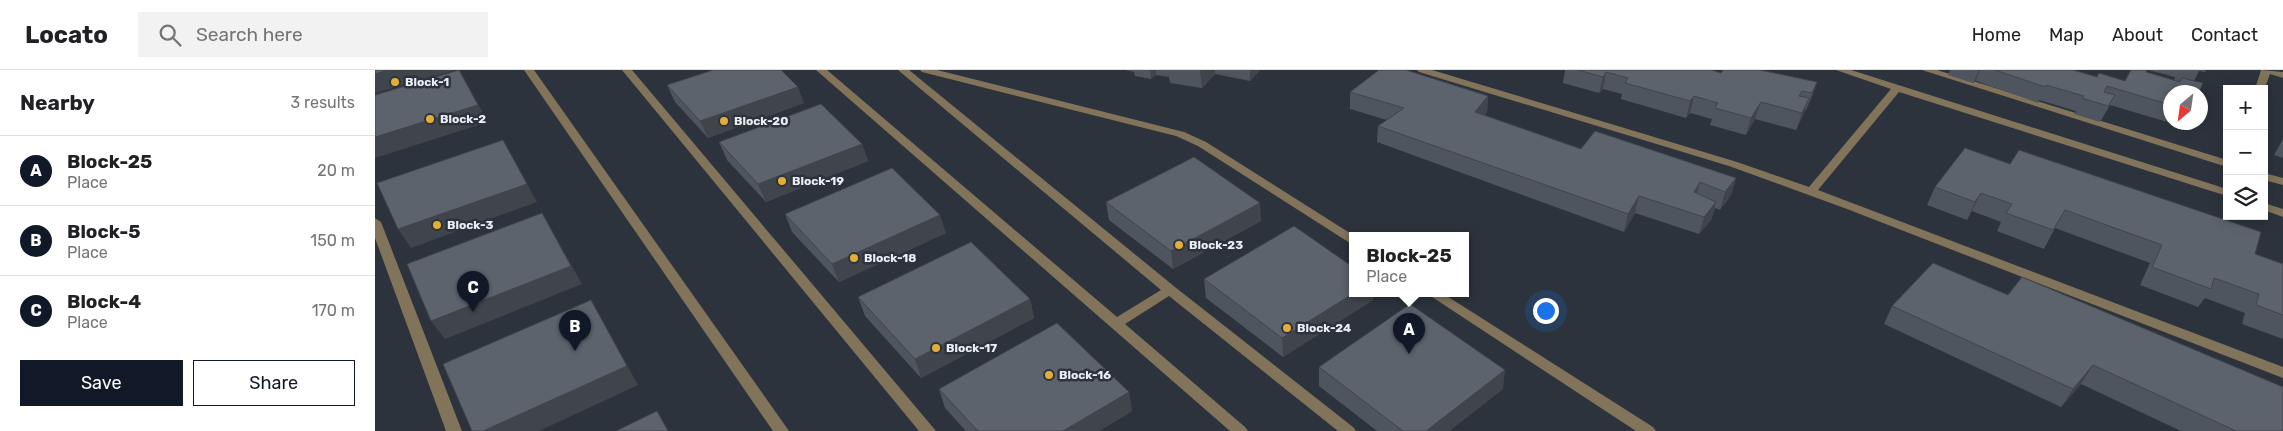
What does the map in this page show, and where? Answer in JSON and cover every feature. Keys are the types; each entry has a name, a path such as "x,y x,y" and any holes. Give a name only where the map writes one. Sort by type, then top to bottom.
{"lane":[{"path":"529,70 781,431"},
{"path":"627,70 928,431"},
{"path":"821,70 1240,431"},
{"path":"903,70 1170,290 1348,431"},
{"path":"925,70 1180,134 1202,144 1349,238"},
{"path":"1422,70 1733,164 1811,192 2283,373"},
{"path":"1841,70 2223,192"},
{"path":"1927,70 2223,163"},
{"path":"2261,85 2266,70 2283,75"},
{"path":"1811,192 1897,88"},
{"path":"2268,177 2283,182"},
{"path":"2268,207 2283,213"},
{"path":"375,222 454,431"},
{"path":"1115,324 1170,290"},
{"path":"1439,297 1648,431"}],"building":[{"path":"375,70 388,70 375,74"},
{"path":"459,70 478,105 375,137 375,95"},
{"path":"713,70 781,70 798,87 700,121 667,85"},
{"path":"1379,70 1406,70 1488,96 1475,112 1581,149 1595,131 1736,178 1725,192 1700,182 1694,192 1716,202 1704,217 1639,196 1628,214 1378,126 1404,108 1350,92"},
{"path":"1578,70 1711,70 1721,73 1723,70 1760,70 1817,82 1812,93 1802,91 1799,96 1809,98 1802,113 1761,102 1751,118 1715,108 1718,103 1694,96 1690,101 1625,83 1628,78 1606,72 1603,77"},
{"path":"1995,70 2073,70 2097,77 2099,73 2125,81 2131,70 2147,70 2146,72 2180,82 2182,78 2203,83 2202,85 2163,85 2163,103 2107,86 2104,92 2115,95 2108,106 2082,98 2084,96 2046,85 2045,87"},
{"path":"821,104 862,144 758,184 719,142"},
{"path":"503,140 527,184 398,229 377,183"},
{"path":"1965,148 2010,164 2019,150 2261,232 2255,254 2283,264 2283,315 2256,305 2259,294 2214,278 2211,289 2152,267 2162,245 2065,210 2053,230 2006,213 2012,204 1981,193 1975,202 1935,187"},
{"name":"Block-23","path":"1194,157 1260,203 1171,251 1106,202"},
{"name":"Block-18","path":"892,168 940,215 832,264 785,214"},
{"path":"542,213 571,266 431,321 407,264"},
{"name":"Block-24","path":"1294,226 1349,264 1349,296 1282,338 1204,279"},
{"name":"Block-17","path":"971,242 1030,299 915,359 858,297"},
{"path":"1933,263 2008,295 2022,277 2283,387 2283,431 2236,431 2093,365 2073,389 1892,306"},
{"path":"591,300 627,366 483,431 472,431 443,364"},
{"path":"1410,304 1505,370 1426,431 1403,431 1319,367"},
{"name":"Block-16","path":"1057,323 1129,392 1063,431 978,431 939,389"},
{"path":"657,411 668,431 616,431"}],"place":[{"name":"Block-1","path":"395,82"},
{"name":"Block-2","path":"430,119"},
{"name":"Block-20","path":"724,121"},
{"name":"Block-19","path":"782,181"},
{"name":"Block-3","path":"437,225"},
{"name":"Block-23","path":"1179,245"},
{"name":"Block-18","path":"854,258"},
{"name":"Block-4","path":"473,312"},
{"name":"Block-24","path":"1287,328"},
{"name":"Block-17","path":"936,348"},
{"name":"Block-5","path":"575,351"},
{"name":"Block-25","path":"1409,354"},
{"name":"Block-16","path":"1049,375"}]}
